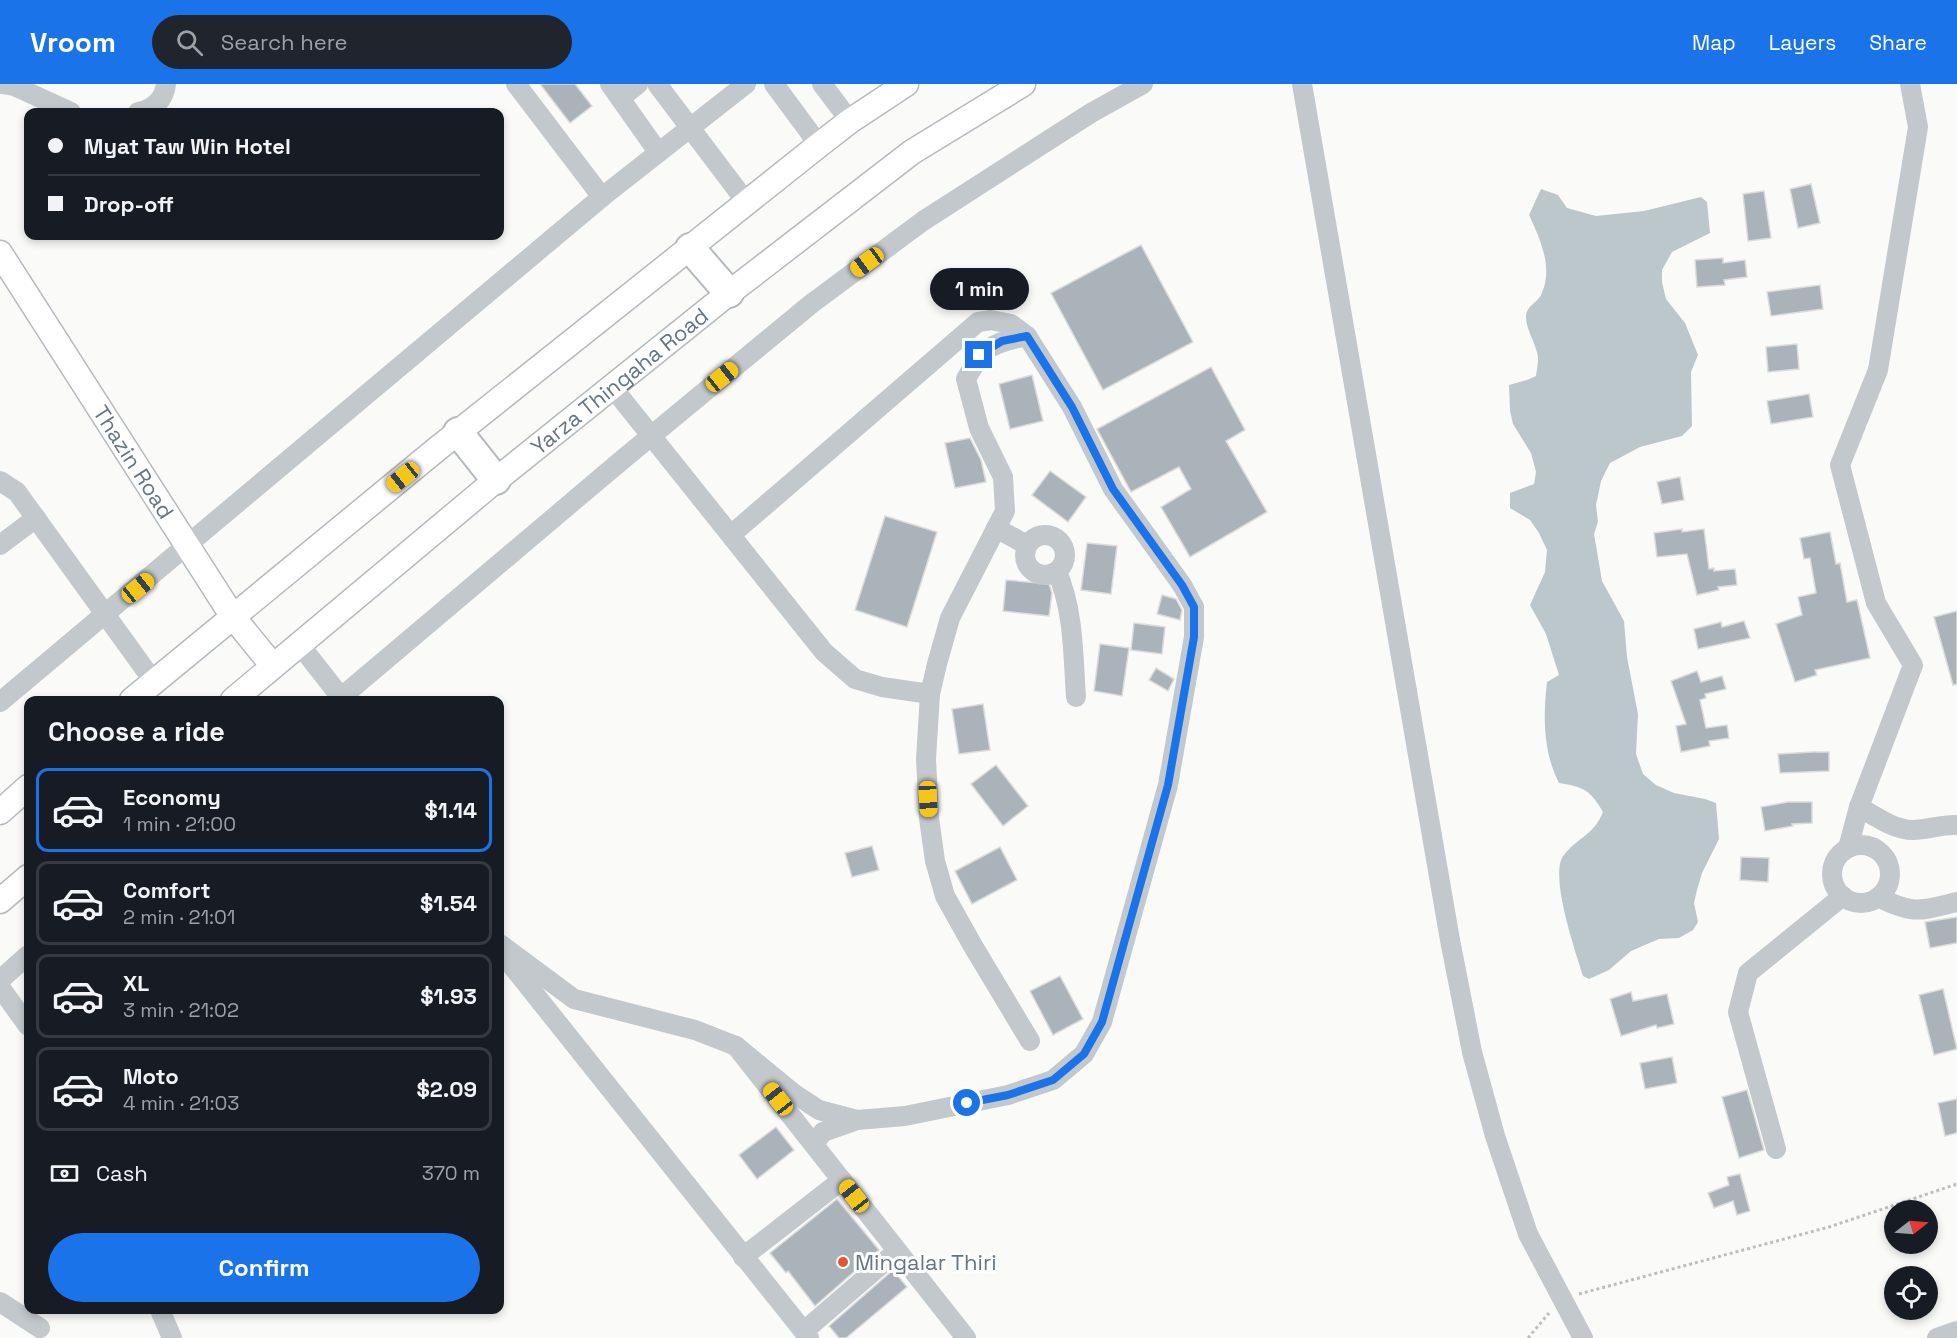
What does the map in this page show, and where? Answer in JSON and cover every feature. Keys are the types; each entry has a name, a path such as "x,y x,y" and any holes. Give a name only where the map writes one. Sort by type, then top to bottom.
{"highway":[{"path":"690,248 729,293"},
{"path":"458,432 496,480"}],"main road":[{"path":"137,696 458,432 819,145 850,121 906,84"},
{"name":"Yarza Thingaha Road","path":"238,696 496,480 729,293 912,152 1023,84"},
{"name":"Thazin Road","path":"0,253 233,617 273,666"},
{"path":"0,812 24,791"},
{"path":"0,901 24,880"}],"street":[{"path":"2,84 14,86 62,108"},
{"path":"151,108 160,101 166,84"},
{"path":"516,84 602,197"},
{"path":"639,84 615,91 658,152"},
{"path":"657,84 747,204"},
{"path":"0,702 188,547 602,197 746,84"},
{"path":"774,84 819,145"},
{"path":"822,84 850,121"},
{"path":"345,696 651,436 811,304 923,221 1081,120 1143,84"},
{"path":"1302,84 1450,940 1472,1052 1495,1136 1528,1234 1583,1338"},
{"path":"1848,848 1859,807 1913,665 1876,603 1840,465 1878,370 1918,127 1910,84"},
{"path":"732,534 978,322 991,320 1011,324 1027,336 1072,407 1113,489 1182,585 1194,607 1194,637 1168,785 1102,1022 1084,1054 1053,1080 1008,1095 905,1116 857,1120 823,1132 814,1144"},
{"path":"1027,336 1002,341 979,355 966,379 979,428 1003,477 1005,512 950,618 930,694 926,759 929,819 935,861 945,896 1030,1041"},
{"path":"613,388 732,534 824,652 855,679 882,687 930,694"},
{"path":"0,481 17,492 154,682"},
{"path":"0,545 36,518"},
{"path":"996,528 1028,545"},
{"path":"1047,535 1059,541 1064,549 1064,562 1057,572 1043,575 1031,570 1027,565 1025,555 1028,545 1040,536 1047,535"},
{"path":"1057,572 1070,615 1076,697"},
{"path":"300,645 339,696"},
{"path":"1859,807 1889,823 1913,830 1943,824 1957,825"},
{"path":"1857,845 1875,849 1888,863 1889,882 1885,890 1878,897 1860,903 1843,896 1833,880 1835,862 1840,854 1857,845"},
{"path":"1776,1149 1738,1012 1748,973 1843,896"},
{"path":"1878,897 1896,906 1917,912 1957,902"},
{"path":"504,947 537,974 574,999 695,1030 736,1046 793,1093 819,1110 857,1120"},
{"path":"504,955 806,1335 897,1251"},
{"path":"0,980 24,959"},
{"path":"0,987 24,1020"},
{"path":"736,1046 966,1338"},
{"path":"743,1257 842,1180"},
{"path":"0,1302 40,1328"},
{"path":"162,1314 172,1338"},
{"path":"1937,1338 1957,1331"}],"path":[{"path":"1528,1338 1562,1298 1829,1227 1957,1184"}],"shaded area":[{"path":"1541,189 1558,195 1567,208 1596,216 1644,211 1701,197 1707,202 1710,233 1672,252 1662,270 1666,299 1685,323 1698,355 1691,372 1692,426 1682,436 1640,447 1610,463 1601,481 1596,505 1598,522 1594,534 1602,581 1624,621 1627,657 1638,714 1636,754 1643,774 1656,785 1674,793 1716,803 1719,839 1702,873 1697,890 1694,903 1698,922 1693,930 1679,938 1659,939 1631,951 1609,970 1589,979 1583,976 1565,914 1559,878 1560,864 1569,849 1595,826 1603,812 1586,791 1559,783 1550,759 1545,721 1547,682 1559,675 1546,634 1530,605 1545,572 1547,550 1530,520 1510,508 1510,493 1534,484 1536,472 1531,453 1513,424 1509,385 1536,376 1538,357 1526,313 1539,298 1545,285 1544,254 1529,215"}],"building":[{"path":"540,84 575,84 592,106 570,123"},
{"path":"1811,184 1820,223 1798,228 1790,189"},
{"path":"1764,191 1771,238 1748,241 1743,194"},
{"path":"1141,245 1193,342 1103,390 1051,293"},
{"path":"1723,258 1723,263 1745,260 1747,277 1724,280 1725,285 1697,287 1695,260"},
{"path":"1820,285 1823,309 1771,316 1767,292"},
{"path":"1797,344 1799,369 1768,372 1766,347"},
{"path":"1211,367 1245,430 1226,441 1267,512 1190,557 1161,507 1191,489 1179,467 1131,492 1097,429"},
{"path":"1032,375 1043,421 1010,429 999,384"},
{"path":"1809,394 1813,417 1771,424 1767,401"},
{"path":"970,438 981,460 986,482 955,488 945,443"},
{"path":"1050,471 1086,497 1068,522 1032,495"},
{"path":"1680,477 1684,500 1662,504 1657,482"},
{"path":"885,516 937,532 907,627 855,610"},
{"path":"1682,529 1682,532 1704,529 1709,569 1714,568 1714,571 1735,569 1737,585 1718,587 1719,590 1697,595 1687,554 1657,557 1654,533"},
{"path":"1830,532 1836,564 1840,563 1847,602 1857,600 1870,658 1815,670 1817,675 1795,682 1776,624 1802,615 1798,597 1816,593 1810,558 1804,559 1800,538"},
{"path":"1087,543 1117,546 1111,594 1081,590"},
{"path":"1006,580 1049,584 1052,593 1049,616 1003,611"},
{"path":"1162,595 1176,599 1182,610 1180,620 1157,614"},
{"path":"1957,611 1957,684 1953,685 1934,617"},
{"path":"1744,621 1750,638 1698,649 1694,629 1721,622 1722,627"},
{"path":"1134,623 1165,627 1162,654 1131,650"},
{"path":"1100,644 1129,648 1122,696 1094,691"},
{"path":"1156,668 1174,679 1168,691 1149,680"},
{"path":"1697,671 1701,682 1722,676 1726,689 1705,694 1706,698 1700,700 1706,728 1727,725 1729,738 1709,741 1710,746 1681,752 1676,726 1686,724 1671,681"},
{"path":"983,704 990,750 959,754 952,709"},
{"path":"1829,752 1829,771 1780,773 1778,754"},
{"path":"996,765 1028,806 1003,826 971,784"},
{"path":"1788,802 1812,802 1812,823 1792,824 1793,826 1765,831 1761,807"},
{"path":"872,846 879,870 852,877 845,853"},
{"path":"1000,847 1017,880 972,904 955,871"},
{"path":"1741,857 1769,858 1768,882 1740,880"},
{"path":"1957,917 1957,943 1930,948 1925,922"},
{"path":"1060,976 1083,1019 1053,1035 1030,991"},
{"path":"1943,989 1957,1049 1934,1055 1919,995"},
{"path":"1631,992 1633,1001 1667,994 1674,1024 1657,1028 1656,1025 1621,1036 1610,999"},
{"path":"1672,1057 1677,1083 1645,1089 1640,1063"},
{"path":"1747,1090 1764,1150 1739,1158 1722,1097"},
{"path":"1957,1099 1957,1133 1945,1136 1938,1103"},
{"path":"776,1127 794,1150 757,1179 739,1155"},
{"path":"1740,1174 1750,1211 1737,1215 1733,1201 1714,1208 1708,1193 1729,1185 1727,1177"},
{"path":"837,1199 879,1250 815,1306 788,1271 786,1273 770,1253"},
{"path":"893,1270 907,1287 846,1338 839,1338 829,1326"}],"place":[{"name":"Mingalar Thiri","path":"843,1262"}],"route":[{"path":"967,1103 1008,1095 1053,1080 1084,1054 1102,1022 1168,785 1194,637 1194,607 1182,585 1113,489 1072,407 1027,336 1002,341 979,355"}]}
